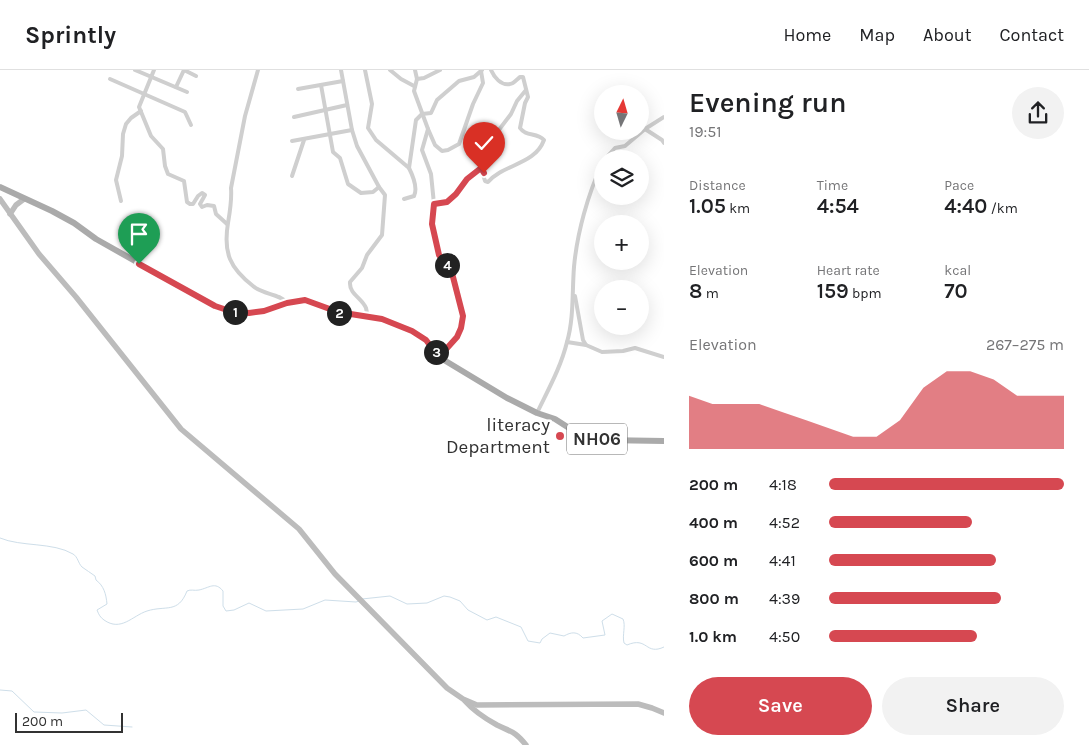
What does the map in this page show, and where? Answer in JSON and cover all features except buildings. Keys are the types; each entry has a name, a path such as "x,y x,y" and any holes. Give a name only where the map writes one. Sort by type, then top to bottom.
{"main road":[{"name":"NH06","path":"0,188 67,219 113,249 215,306 230,311 249,313 305,300 338,312 382,319 412,331 426,340 439,357 507,398 556,419 584,437 602,440 664,441"},
{"path":"0,188 2,201 39,254 181,429 299,529 336,574 400,638 436,678 471,707 497,725 511,730 520,736 526,745"},
{"path":"10,214 16,205 24,200"},
{"path":"463,699 477,705 638,704 664,714"}],"street":[{"path":"135,70 187,92"},
{"path":"154,70 140,103 141,111 151,136 163,149 164,166 168,174 186,184 188,202 190,204 193,204 202,193 205,195 200,204 202,207 207,205 214,206 216,214 227,224"},
{"path":"176,87 184,70 196,76"},
{"path":"258,70 245,116 231,188 232,198 226,239 233,267 258,291 283,298 287,303"},
{"path":"341,70 352,130 358,146 385,195 382,235 367,255 362,268 350,282 350,286 366,307 367,317"},
{"path":"365,70 372,104 368,128 376,140 409,168"},
{"path":"390,70 401,80 414,86"},
{"path":"415,70 417,79 414,86 415,96 435,145 442,151 459,144 473,104 483,83 482,70"},
{"path":"417,79 424,78 440,70"},
{"path":"404,199 414,196 416,192 409,168 416,120 422,114 431,113 437,100 459,81 474,77 482,70"},
{"path":"491,70 496,80 508,85 512,84 520,76 524,77"},
{"path":"481,168 488,182 493,176 519,165 536,153 542,145 544,140 542,138 526,134 520,128 528,97 524,77 526,71"},
{"path":"110,79 185,112 191,125"},
{"path":"298,89 342,80"},
{"path":"322,85 333,152 340,158 348,184 361,193 373,192 379,187"},
{"path":"434,204 447,202 456,194 467,179 490,158 493,152 492,139 526,90"},
{"path":"294,117 347,105"},
{"path":"121,201 116,180 122,156 123,134 126,124 141,111"},
{"path":"649,126 664,117"},
{"path":"428,129 422,150 431,174 434,204 432,224 439,255 452,273 463,316 457,337 439,357"},
{"path":"292,141 330,136 352,130"},
{"path":"649,132 664,143"},
{"path":"292,176 304,140"},
{"path":"613,150 625,146 632,140"},
{"path":"537,412 559,365 567,342 574,292 575,258 584,216 594,185"},
{"path":"574,292 581,324 582,340 586,345"},
{"path":"567,342 586,345 602,352 623,351 635,348 664,357"}],"waterway":[{"path":"0,538 17,543 47,546 73,554 82,567 95,576 104,590 107,604 97,610 100,616 110,623 121,624 147,611 175,606 180,603 187,591 212,586 217,586 223,591 223,606 226,611 234,610 249,603 266,611 303,609 325,600 359,601"},
{"path":"362,599 390,596 407,604 427,603 444,596 450,597 460,601 468,610 487,620 496,617 521,627 528,641 540,643 550,633 564,636 574,633 583,638 605,635 602,621 612,614 623,619 624,643 627,645 639,643 653,649 664,647"},
{"path":"0,690 12,691 34,712 62,713 86,710 104,725 132,727"}],"place":[{"name":"literacy Department","path":"560,436"}],"route":[{"path":"139,264 215,306 230,311 249,313 264,311 298,300 305,300 338,312 382,319 412,331 426,340 439,357 457,337 463,316 452,273 439,255 432,224 434,204 447,202 456,194 467,179 481,168 484,173"}]}
